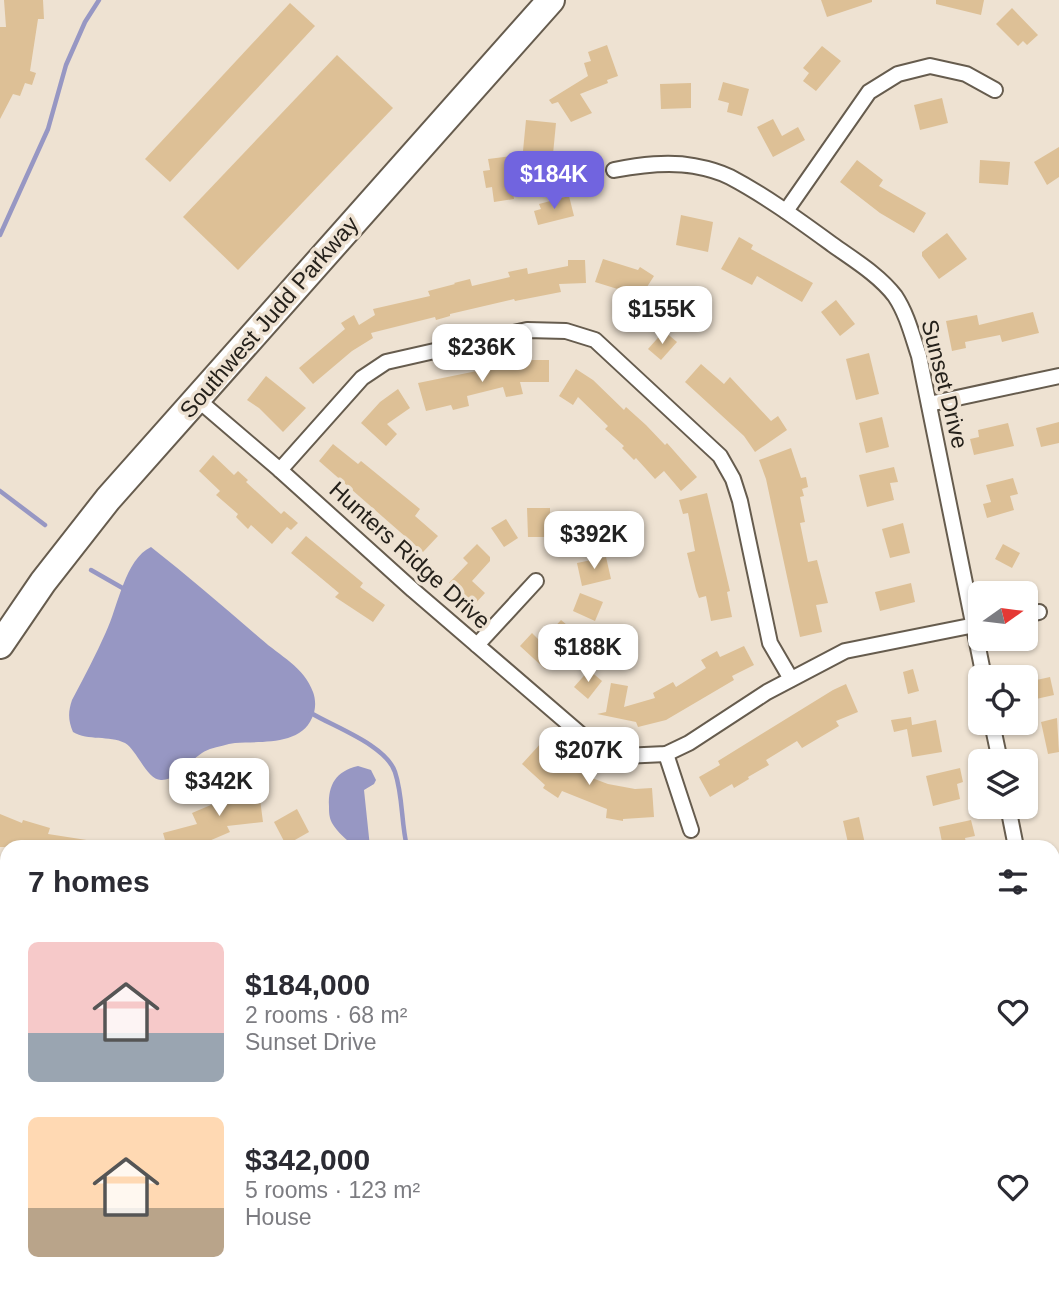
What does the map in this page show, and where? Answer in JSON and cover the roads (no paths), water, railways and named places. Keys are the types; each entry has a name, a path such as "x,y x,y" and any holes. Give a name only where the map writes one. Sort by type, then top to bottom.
{"highway":[{"name":"Southwest Judd Parkway","path":"0,645 80,533 551,0"}],"street":[{"path":"786,211 869,92 898,74 930,66 966,74 995,90"},
{"name":"Sunset Drive","path":"614,170 647,164 695,166 728,176 786,211 880,279 907,318 915,343 968,583"},
{"path":"280,470 362,378 386,362 527,330 566,331 595,340 720,456 733,479 740,501 770,642 790,680"},
{"path":"929,404 1059,376"},
{"name":"Hunters Ridge Drive","path":"197,399 592,744 623,756 666,754 689,743 790,680 845,651 968,626"},
{"path":"477,645 536,581"},
{"path":"666,754 691,830"},
{"path":"1010,819 1015,840"}],"water":[{"path":"151,547 291,662 304,676 315,702 313,715 306,727 289,738 235,743 210,749 173,776 161,780 151,775 125,743 73,732 69,716 72,700 106,632 128,573 142,553"},
{"path":"358,766 371,770 376,780 364,790 369,840 348,840 337,830 329,814 332,785 339,775"}],"waterway":[{"path":"0,235 48,129 66,65 85,22 99,0"},
{"path":"0,491 45,525"},
{"path":"91,570 126,590"},
{"path":"311,713 371,745 390,762 398,781 406,840"}]}
